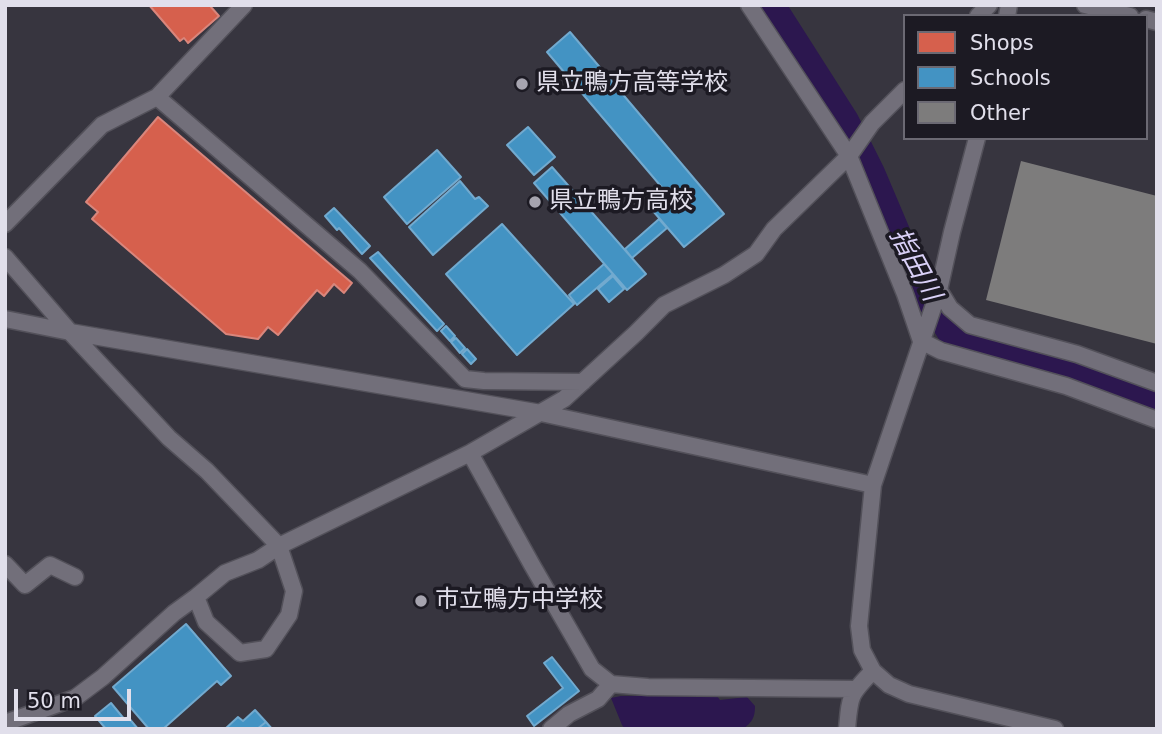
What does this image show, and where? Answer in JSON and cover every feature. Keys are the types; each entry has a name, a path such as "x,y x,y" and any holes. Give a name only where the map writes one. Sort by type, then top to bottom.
{"street":[{"path":"5,224 102,125 157,97 244,5"},
{"path":"749,5 849,156 905,294 921,341 941,351 1066,386 1157,420"},
{"path":"1085,5 1122,14"},
{"path":"5,723 75,698 225,573 258,560 279,546 470,453 564,400 664,305 724,275 756,254 774,229 849,156 872,123 903,92"},
{"path":"157,97 360,271 465,379 583,382"},
{"path":"976,140 939,290 873,485 859,626 862,650 873,671 889,685 909,694 1055,729"},
{"path":"5,257 69,332 169,438 207,471 279,546 294,591 289,615 266,649 240,653 206,622 196,597"},
{"path":"939,290 950,308 970,325 1077,354 1157,383"},
{"path":"5,319 541,413 873,485"},
{"path":"470,453 592,669 611,684 855,690"},
{"path":"5,564 25,585 50,565 75,577"},
{"path":"847,729 850,699 873,671"},
{"path":"551,729 569,715 598,699 611,684"}],"shaded area":[{"path":"717,696 720,700 747,697 755,710 749,724 743,729 625,729 611,698"}],"building: Shops":[{"path":"149,5 213,5 211,7 219,16 188,43 184,38 180,41"},
{"path":"158,117 352,283 344,293 334,284 324,296 317,290 278,335 268,327 258,339 226,334 92,219 98,212 86,202"}],"building: Schools":[{"path":"570,32 724,214 684,247 653,211 670,197 547,52"},
{"path":"528,127 555,157 534,175 507,145"},
{"path":"437,150 461,177 407,224 384,197"},
{"path":"552,167 646,274 627,290 534,183"},
{"path":"460,181 475,199 479,197 488,206 433,255 409,227"},
{"path":"334,208 370,246 362,254 325,216"},
{"path":"659,219 667,228 632,258 625,249"},
{"path":"502,224 574,304 517,355 446,274"},
{"path":"378,252 444,324 437,331 370,258"},
{"path":"604,264 613,274 577,305 569,295"},
{"path":"613,276 624,289 609,302 598,289"},
{"path":"446,326 455,336 450,341 441,331"},
{"path":"456,338 465,348 460,353 451,342"},
{"path":"467,349 476,359 471,364 462,354"},
{"path":"186,624 231,676 221,685 217,681 163,729 149,729 113,687"},
{"path":"552,657 579,691 534,726 527,716 563,688 544,663"},
{"path":"111,703 125,720 128,717 138,729 106,729 95,716"},
{"path":"255,710 266,722 257,729 225,729 238,717 243,721"},
{"path":"266,722 272,729 257,729"}],"building: Other":[{"path":"1021,161 1157,196 1157,344 986,300"}],"waterway":[{"name":"指田川","path":"771,5 845,121 871,173 913,272 956,340 1103,375 1157,401"}],"place":[{"name":"県立鴨方高等学校","path":"522,84"},
{"name":"県立鴨方高校","path":"535,202"},
{"name":"市立鴨方中学校","path":"421,601"}]}
